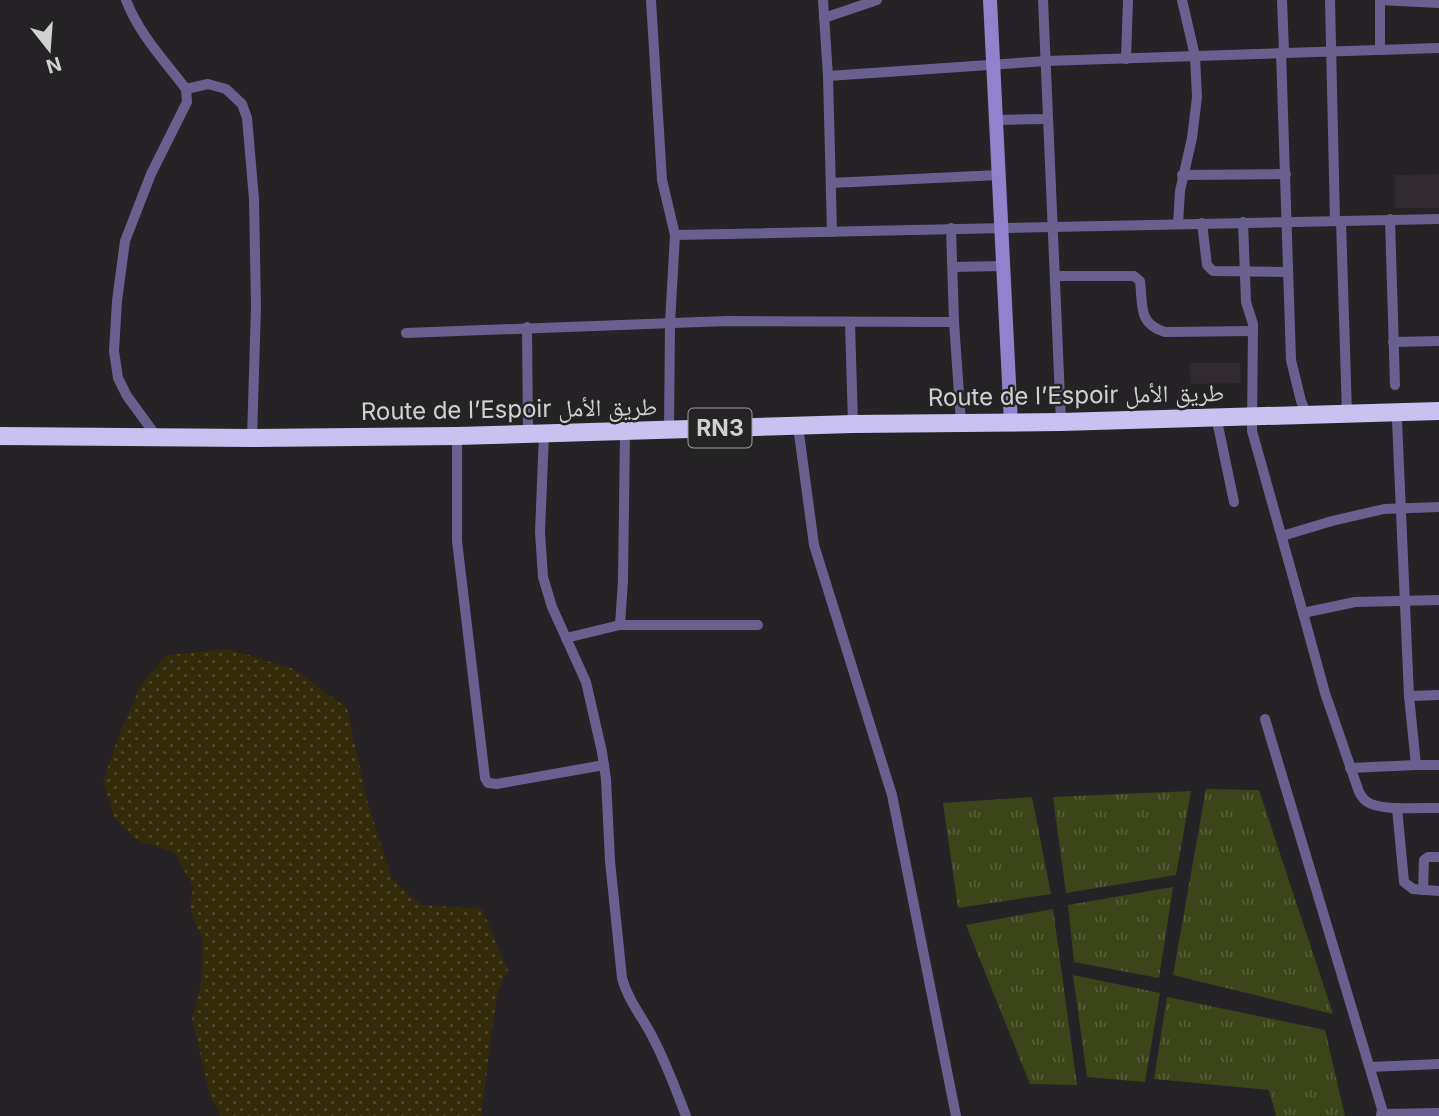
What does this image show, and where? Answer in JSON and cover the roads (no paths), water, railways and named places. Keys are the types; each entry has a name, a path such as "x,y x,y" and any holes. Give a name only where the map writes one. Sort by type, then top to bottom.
{"highway":[{"name":"Route de l’Espoir طريق الأمل","path":"0,436 457,436 1439,411"}],"street":[{"path":"126,0 130,12 156,53 186,89 187,102 151,174 125,241 117,301 114,351 118,378 127,396 158,438"},
{"path":"651,0 662,180 675,234 670,323 669,430"},
{"path":"823,0 832,232"},
{"path":"990,0 1011,423"},
{"path":"1043,0 1061,422"},
{"path":"1126,59 1128,0"},
{"path":"1178,224 1182,175 1192,138 1197,97 1195,56 1182,0"},
{"path":"1282,0 1292,360 1301,401 1307,415"},
{"path":"1330,0 1347,414"},
{"path":"824,18 871,1"},
{"path":"1380,50 1380,1 1439,3"},
{"path":"828,76 1046,61 1439,48"},
{"path":"186,89 208,84 226,89 236,95 247,118 254,199 256,307 252,438"},
{"path":"994,120 1048,118"},
{"path":"1182,175 1286,174"},
{"path":"831,183 998,175"},
{"path":"1390,219 1395,385"},
{"path":"675,234 1439,219"},
{"path":"1243,222 1246,302 1253,318 1251,415 1254,439 1325,693 1350,768 1366,802 1397,808 1439,808"},
{"path":"1202,223 1207,265 1213,271 1289,272"},
{"path":"951,228 961,423"},
{"path":"953,267 1003,266"},
{"path":"1056,276 1134,276 1140,281 1145,320 1152,328 1165,332 1253,331"},
{"path":"406,333 727,321 954,322"},
{"path":"850,323 853,424"},
{"path":"527,327 540,498 541,556 546,589 586,681 604,765 610,861 622,978 625,990 654,1038 685,1116"},
{"path":"1393,342 1439,341"},
{"path":"1216,416 1234,502"},
{"path":"1397,420 1409,696 1416,765"},
{"path":"798,426 814,545 892,795 956,1116"},
{"path":"620,625 625,432"},
{"path":"457,436 457,541 485,778 488,783 497,784 604,765"},
{"path":"1282,536 1332,521 1400,507 1439,507"},
{"path":"1303,613 1355,602 1439,600"},
{"path":"566,638 620,625 758,625"},
{"path":"1409,696 1439,695"},
{"path":"1265,719 1382,1115 1439,1113"},
{"path":"1350,768 1439,765"},
{"path":"1397,808 1404,883 1413,889 1439,891"},
{"path":"1423,890 1424,860 1439,857"},
{"path":"1370,1067 1439,1064"}]}
